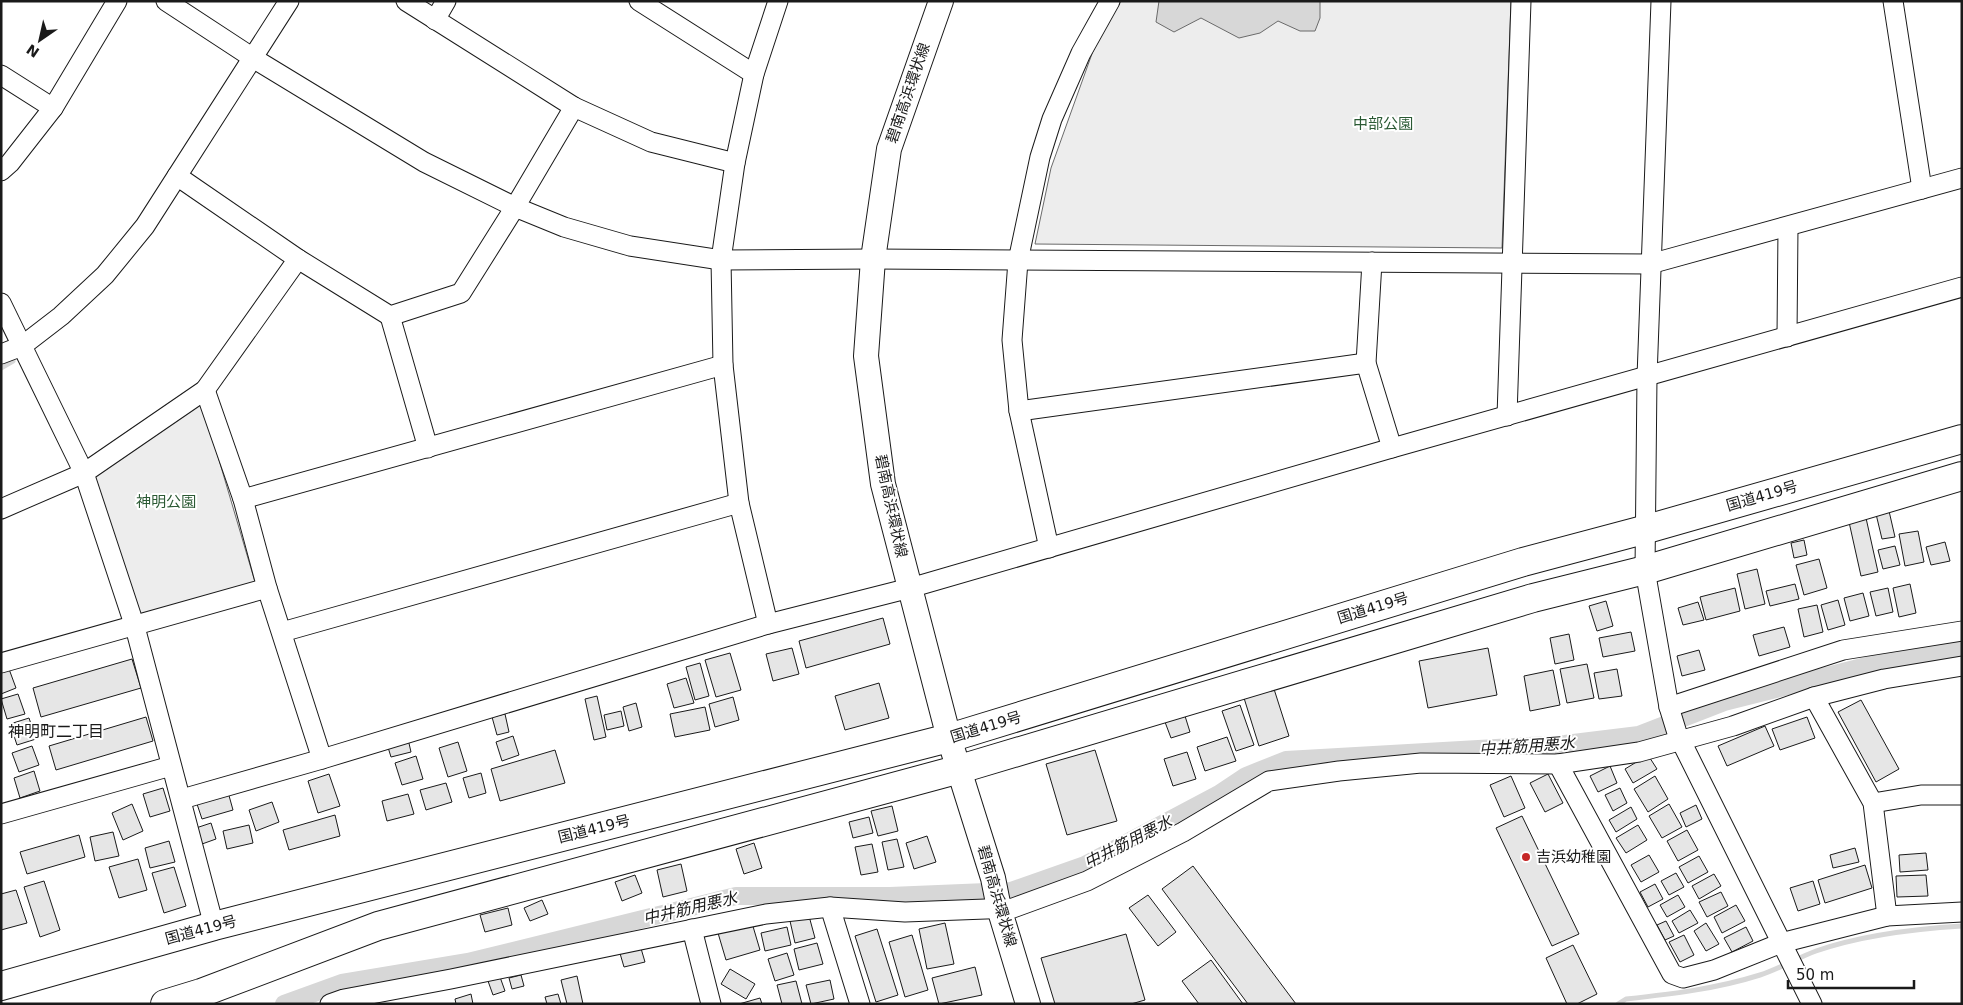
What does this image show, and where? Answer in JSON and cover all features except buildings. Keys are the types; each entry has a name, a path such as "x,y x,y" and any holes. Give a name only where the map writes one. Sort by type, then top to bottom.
{"highway":[{"name":"国道419号","path":"1,986 214,926 949,738 1523,562 1646,529 1962,438"},
{"path":"165,1004 201,993 378,926 960,769 1533,598 1645,570 1962,476"}],"main road":[{"name":"碧南高浜環状線","path":"941,1 889,149 873,259 866,356 882,484 949,738 993,878 999,908 1028,1004"}],"street":[{"path":"1,170 10,163 53,108 117,1"},
{"path":"166,1 253,58 424,162 515,207 564,227 630,246 721,260 873,259 1372,262 1512,265 1650,264 1962,178"},
{"path":"1,354 22,346 61,316 105,275 145,226 289,1"},
{"path":"406,1 574,106 651,142 735,163"},
{"path":"435,20 446,1"},
{"path":"639,1 754,74"},
{"path":"768,624 739,503 722,365 721,260 735,163 754,74 778,1"},
{"path":"1049,548 1018,411 1012,340 1018,261 1040,157 1052,119 1081,53 1110,1"},
{"path":"1507,416 1522,1"},
{"path":"1661,1 1650,264 1645,570 1670,710 1679,737 1812,1004"},
{"path":"1893,1 1922,189"},
{"path":"1,75 53,108"},
{"path":"390,316 460,294 515,207 574,106"},
{"path":"177,176 298,260 390,316 428,448"},
{"path":"1787,337 1788,227"},
{"path":"1,509 84,473 206,390 298,260"},
{"path":"1372,262 1366,364 1392,448"},
{"path":"182,799 322,759 768,624 910,588 1392,448 1962,287"},
{"path":"1,303 84,473 135,627 171,766 182,799 214,926"},
{"path":"1018,411 1366,364"},
{"path":"243,500 722,365"},
{"path":"206,390 243,500 267,588 322,759"},
{"path":"282,632 739,503"},
{"path":"1,663 135,627 267,588"},
{"path":"1670,710 1843,650 1962,631"},
{"path":"330,1004 344,999 451,979 766,914 830,907 905,912 1013,908 1087,881 1183,832 1269,781 1339,770 1421,763 1558,764 1631,753 1679,737 1733,726 1814,697 1884,679 1962,666"},
{"path":"1814,697 1874,803 1887,916"},
{"path":"1558,764 1672,974 1683,978 1714,970 1887,916 1962,912"},
{"path":"1,814 171,766"},
{"path":"1874,803 1921,795 1962,795"},
{"path":"830,907 860,1004"},
{"path":"692,928 711,1004"}],"shaded area":[{"name":"中部公園","path":"1121,1 1511,1 1502,248 1035,244 1051,168 1098,37"},
{"path":"1159,1 1320,1 1320,18 1315,31 1300,31 1278,21 1260,33 1239,38 1201,18 1174,32 1156,22"},
{"name":"神明公園","path":"201,399 255,582 139,620 90,477"}],"waterway":[{"path":"1,368 13,361"},
{"name":"中井筋用悪水","path":"284,1004 342,983 468,962 736,896 890,896 1011,891 1085,865 1219,794 1246,776 1286,760 1565,744 1639,735 1724,702 1902,657 1962,648"},
{"path":"1618,1004 1626,999 1693,990 1743,980 1767,973 1833,945 1906,931 1962,926"}],"place":[{"name":"吉浜幼稚園","path":"1526,857"}],"district":[{"name":"神明町二丁目","path":"56,731"}]}
